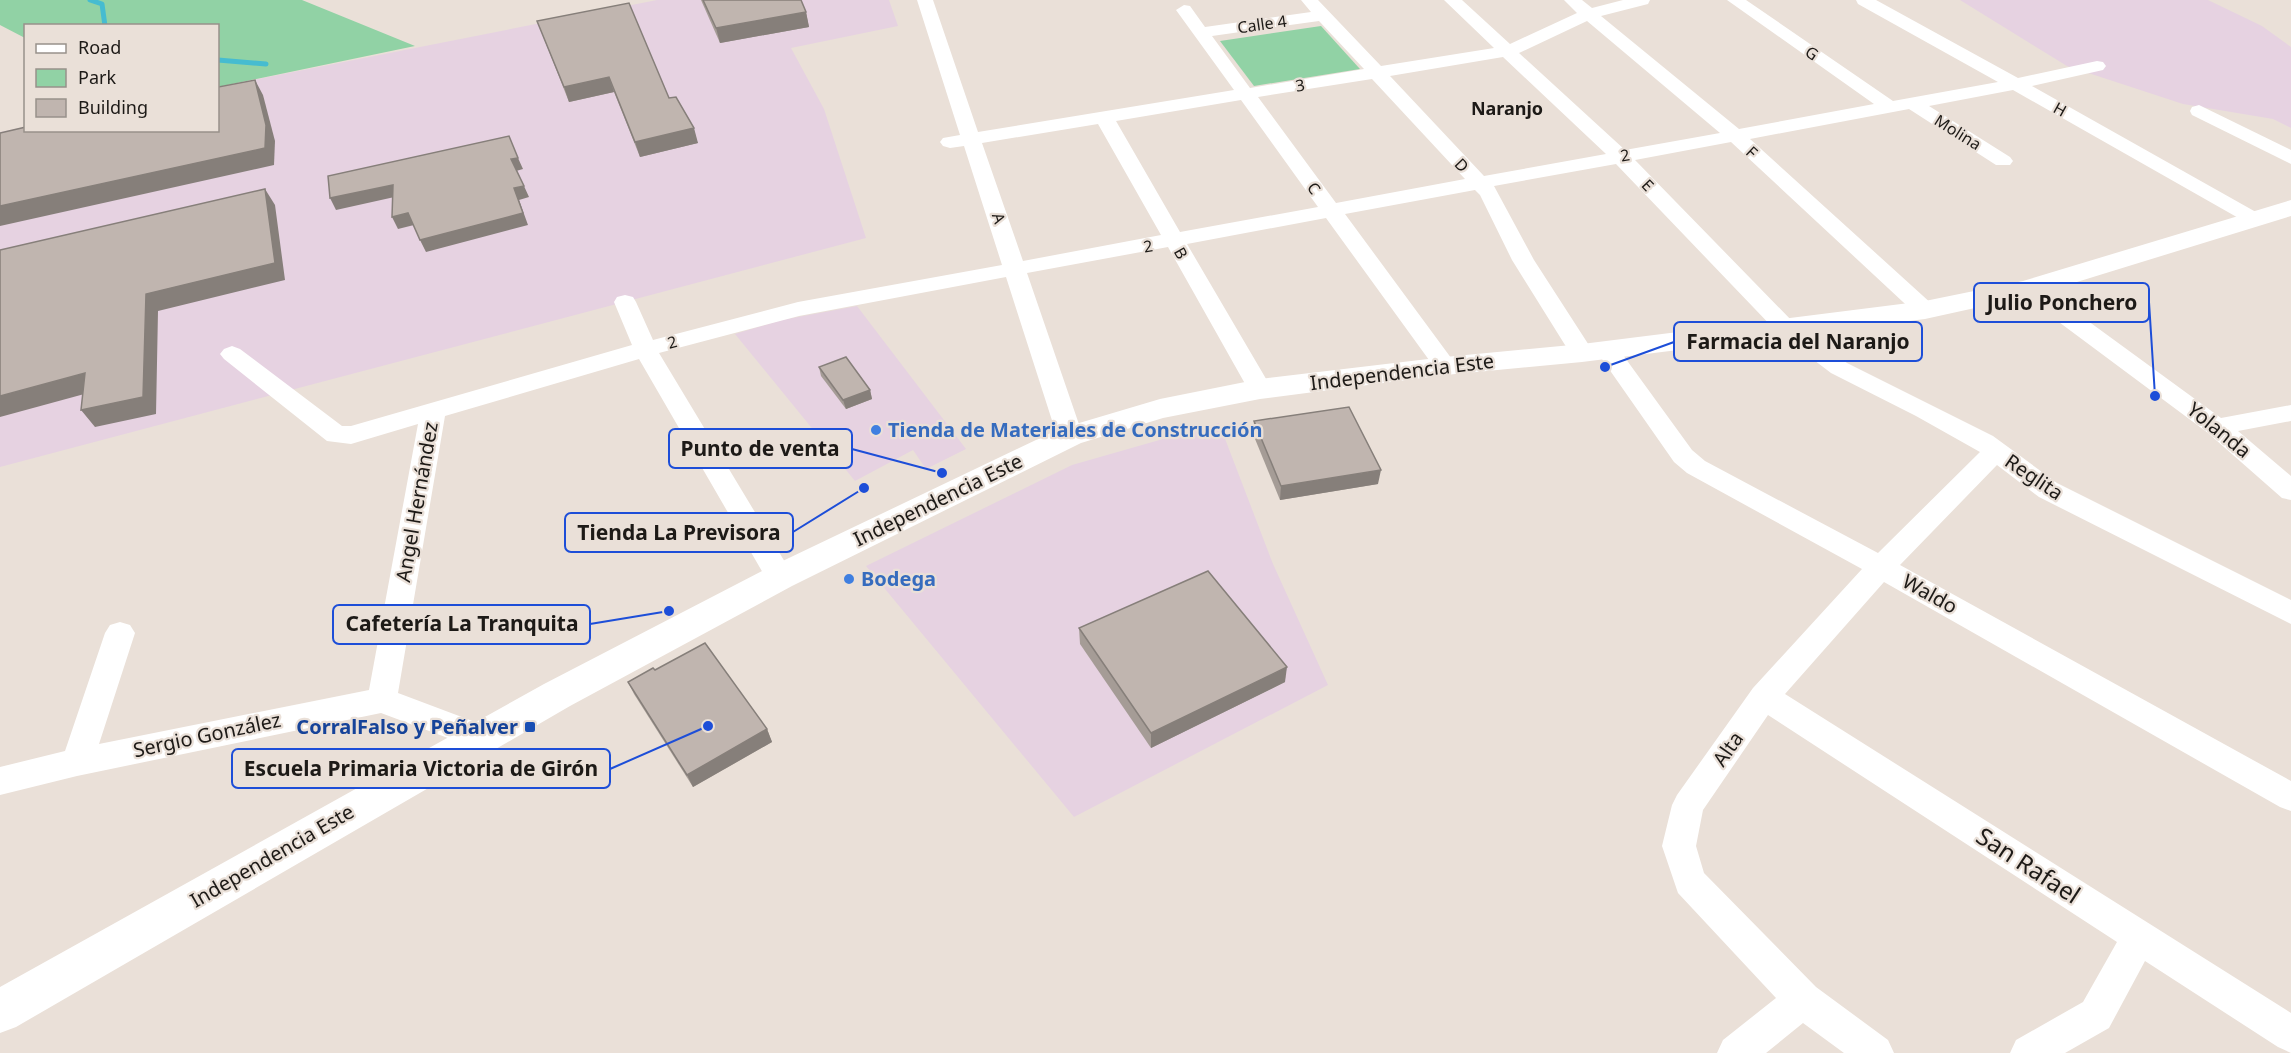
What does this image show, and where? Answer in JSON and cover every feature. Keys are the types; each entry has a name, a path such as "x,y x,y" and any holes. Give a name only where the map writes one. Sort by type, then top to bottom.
{"main road":[{"name":"Independencia Este","path":"0,1011 480,737 780,577 1070,436 1160,409 1260,388 1595,351 1925,310 2028,288 2280,214"}],"street":[{"name":"A","path":"925,0 1070,436"},
{"name":"D","path":"1309,0 1489,193 1523,260 1595,351"},
{"name":"E","path":"1452,0 1620,156 1785,327"},
{"name":"F","path":"1572,0 1735,136 1925,310"},
{"name":"3","path":"950,142 1509,51 1589,14 1642,0"},
{"name":"G","path":"1735,0 1890,107"},
{"name":"H","path":"1863,0 2157,162 2280,214"},
{"name":"C","path":"1184,10 1445,366"},
{"name":"Calle 4","path":"1201,33 1323,15"},
{"name":"2","path":"232,354 336,435 351,435 645,349 798,309 1174,242 1620,156 2015,84 2097,66"},
{"name":"Molina","path":"1912,103 2003,160"},
{"path":"2199,111 2291,158"},
{"name":"B","path":"1104,117 1260,388"},
{"name":"Yolanda","path":"2028,288 2217,427 2291,491"},
{"path":"625,302 645,349 780,577"},
{"name":"Reglita","path":"1785,327 1839,368 1984,442 2048,490 2291,613"},
{"name":"Waldo","path":"1595,351 1683,456 1696,467 1881,567 2291,797"},
{"name":"Angel Hernández","path":"382,700 433,411"},
{"path":"2217,427 2291,413"},
{"name":"Alta","path":"1875,1053 1803,1000 1690,882 1679,846 1688,805 1764,697 1881,567 1996,451"},
{"path":"76,762 120,633"},
{"name":"San Rafael","path":"1764,697 2291,1034"},
{"path":"382,700 480,737"},
{"name":"Sergio González","path":"0,781 76,762 382,700"},
{"path":"2029,1053 2096,1015 2139,937"},
{"path":"1736,1053 1803,1000"}],"shaded area":[{"path":"657,0 889,0 898,26 791,48 824,109 866,238 0,467 0,132 24,127 24,132 219,132 219,87"},
{"path":"1960,0 2208,0 2262,26 2291,47 2291,128 2273,119 2183,104 2067,66"},
{"path":"857,306 966,449 926,469 913,450 855,481 735,334 782,320"},
{"path":"1219,423 1273,564 1328,685 1074,817 866,566 1072,465"}],"green space":[{"path":"0,0 302,0 415,46 219,87 219,24 24,24 24,37 0,25"},
{"path":"1321,26 1360,69 1254,86 1220,41"}],"building":[{"path":"703,0 801,0 806,12 716,28"},
{"path":"629,3 669,98 676,97 694,128 635,142 609,77 564,87 537,21"},
{"path":"255,80 266,125 265,148 0,206 0,133 24,127 24,132 219,132 219,87"},
{"path":"509,136 518,158 511,159 524,186 514,188 523,213 420,240 408,213 392,217 393,185 330,198 328,176"},
{"path":"265,189 275,263 146,294 143,397 81,410 85,373 0,396 0,250"},
{"path":"846,357 870,390 843,400 819,367"},
{"path":"1349,407 1381,470 1281,486 1254,421"},
{"path":"1208,571 1287,667 1151,733 1079,628"},
{"path":"705,643 767,729 687,775 628,682"}],"waterway":[{"path":"90,0 102,4 105,24"},
{"path":"219,60 266,64"}],"place":[{"name":"Farmacia del Naranjo","path":"1605,367"},
{"name":"Julio Ponchero","path":"2155,396"},
{"name":"Tienda de Materiales de Construcción","path":"876,430"},
{"name":"Punto de venta","path":"942,473"},
{"name":"Tienda La Previsora","path":"864,488"},
{"name":"Bodega","path":"849,579"},
{"name":"Cafetería La Tranquita","path":"669,611"},
{"name":"Escuela Primaria Victoria de Girón","path":"708,726"},
{"name":"CorralFalso y Peñalver","path":"530,727"}],"district":[{"name":"Naranjo","path":"1507,109"}]}
